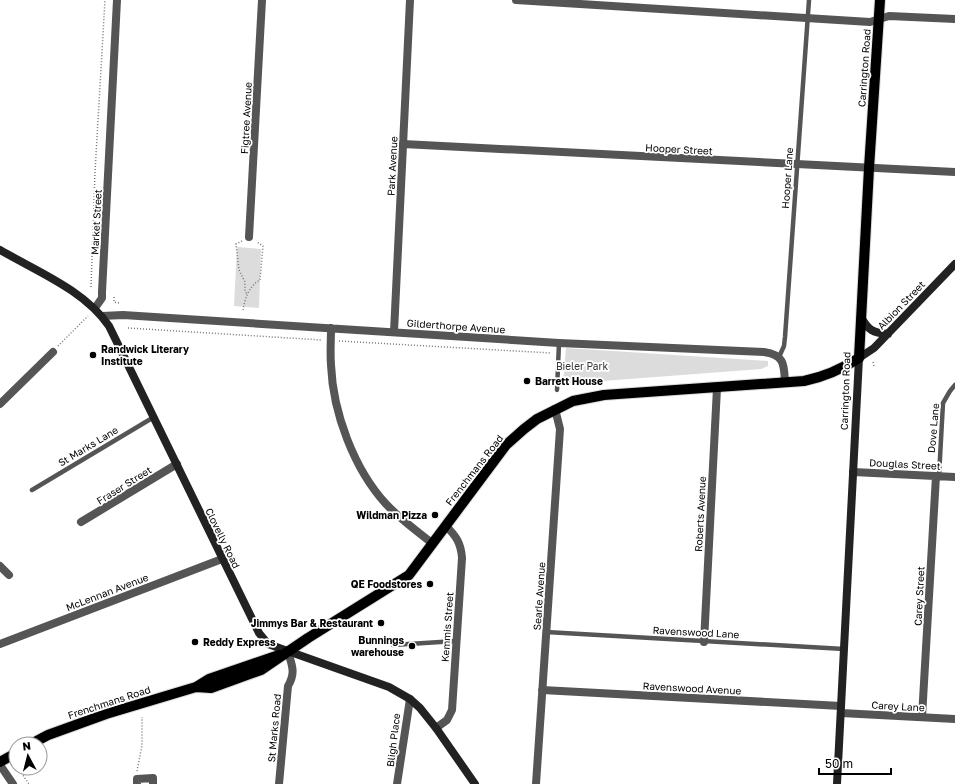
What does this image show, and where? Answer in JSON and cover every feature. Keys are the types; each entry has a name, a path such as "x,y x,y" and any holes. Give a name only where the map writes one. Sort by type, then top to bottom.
{"main road":[{"name":"Carrington Road","path":"859,358 860,316 880,0"},
{"name":"Frenchmans Road","path":"46,736 106,714 196,687 209,678 288,652 314,634 409,575 506,445 537,419 555,409 589,397 785,383 816,378 859,358"}],"street":[{"name":"Market Street","path":"95,308 102,298 116,0"},
{"name":"Figtree Avenue","path":"249,237 262,0"},
{"name":"Park Avenue","path":"394,332 410,0"},
{"path":"516,0 870,22 893,16 955,19"},
{"name":"Hooper Street","path":"403,144 955,172"},
{"name":"Clovelly Road","path":"0,250 72,291 95,308 102,316 117,340 259,633 268,644 389,687 410,699 420,708 436,728 475,784"},
{"name":"Albion Street","path":"859,358 874,348 955,264"},
{"name":"Gilderthorpe Avenue","path":"102,316 123,315 559,342 764,352 774,353 779,357"},
{"path":"860,316 872,332 888,334"},
{"path":"331,328 330,365 334,392 346,438 353,454 369,481 387,505 433,544"},
{"path":"0,404 53,352"},
{"path":"779,357 784,368 785,383"},
{"name":"Carrington Road","path":"837,784 859,358"},
{"name":"Roberts Avenue","path":"704,642 717,388"},
{"name":"Searle Avenue","path":"536,784 560,429 555,409"},
{"name":"Fraser Street","path":"81,522 177,464"},
{"name":"Douglas Street","path":"853,472 955,477"},
{"name":"Carey Street","path":"922,717 937,476"},
{"name":"Kemmis Street","path":"436,728 447,720 452,710 461,550 457,536 446,526"},
{"name":"McLennan Avenue","path":"0,644 222,559"},
{"path":"0,566 9,574"},
{"name":"St Marks Road","path":"279,784 288,686 293,679 294,671 288,652"},
{"name":"Ravenswood Avenue","path":"542,690 841,710"},
{"name":"Bligh Place","path":"397,784 410,699"},
{"name":"Carey Lane","path":"841,710 955,719"},
{"path":"0,765 13,784"},
{"path":"137,781 153,778 153,784"}],"lane":[{"name":"Hooper Lane","path":"779,357 785,340 809,0"},
{"path":"557,390 559,342"},
{"name":"Dove Lane","path":"937,476 943,403 955,385"},
{"name":"St Marks Lane","path":"32,490 154,417"},
{"name":"Ravenswood Lane","path":"546,632 844,649"},
{"path":"393,645 456,641"}],"path":[{"name":"Market Street","path":"91,287 95,172 105,0"},
{"path":"243,310 247,295 253,286 260,280 263,246 249,237 236,244 239,270 245,282 245,290 247,295"},
{"path":"114,297 114,302 119,303"},
{"path":"53,352 95,308"},
{"path":"128,328 559,354"},
{"path":"873,362 874,366"},
{"path":"137,781 142,744 142,717"}],"green space":[{"path":"237,247 261,249 259,308 234,306"},
{"name":"Bieler Park","path":"566,348 768,361 768,366 761,369 563,384"}],"place":[{"name":"Randwick Literary Institute","path":"93,355"},
{"name":"Barrett House","path":"527,381"},
{"name":"Wildman Pizza","path":"435,515"},
{"name":"QE Foodstores","path":"430,584"},
{"name":"Jimmys Bar & Restaurant","path":"381,623"},
{"name":"Reddy Express","path":"195,642"},
{"name":"Bunnings warehouse","path":"412,646"}]}
